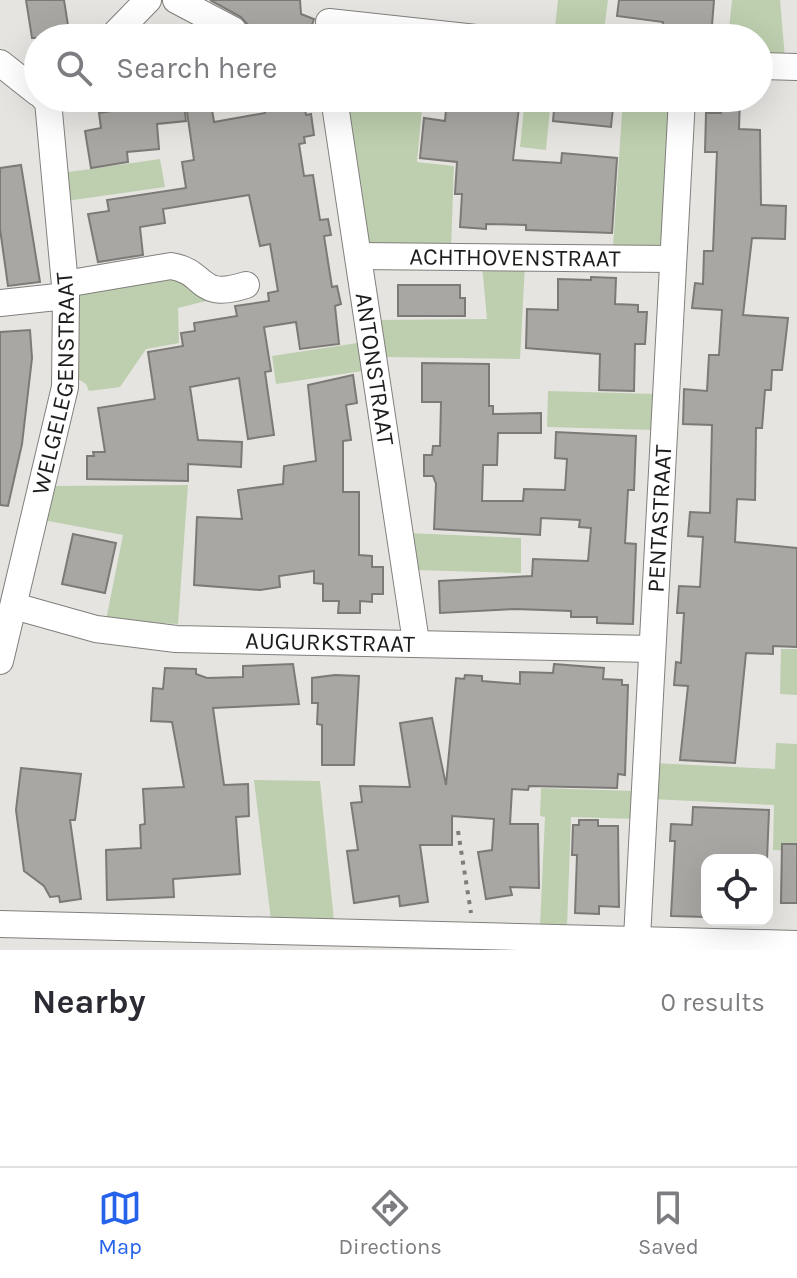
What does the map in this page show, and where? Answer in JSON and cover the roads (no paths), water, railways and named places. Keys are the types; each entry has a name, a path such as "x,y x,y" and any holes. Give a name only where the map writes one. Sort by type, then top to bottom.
{"street":[{"path":"125,24 148,0"},
{"path":"176,0 222,24"},
{"path":"329,20 362,24"},
{"name":"WELGELEGENSTRAAT","path":"0,63 24,82"},
{"path":"773,66 797,67"},
{"name":"WELGELEGENSTRAAT","path":"0,661 11,592 65,387 66,290 47,112"},
{"name":"ANTONSTRAAT","path":"336,112 416,642"},
{"name":"PENTASTRAAT","path":"637,938 681,112"},
{"name":"ACHTHOVENSTRAAT","path":"359,256 672,259"},
{"path":"0,303 171,266 187,270 206,288 216,291 246,285"},
{"name":"AUGURKSTRAAT","path":"11,592 96,629 176,639 652,649"},
{"path":"0,924 116,938 313,940 475,936 797,944"}]}
